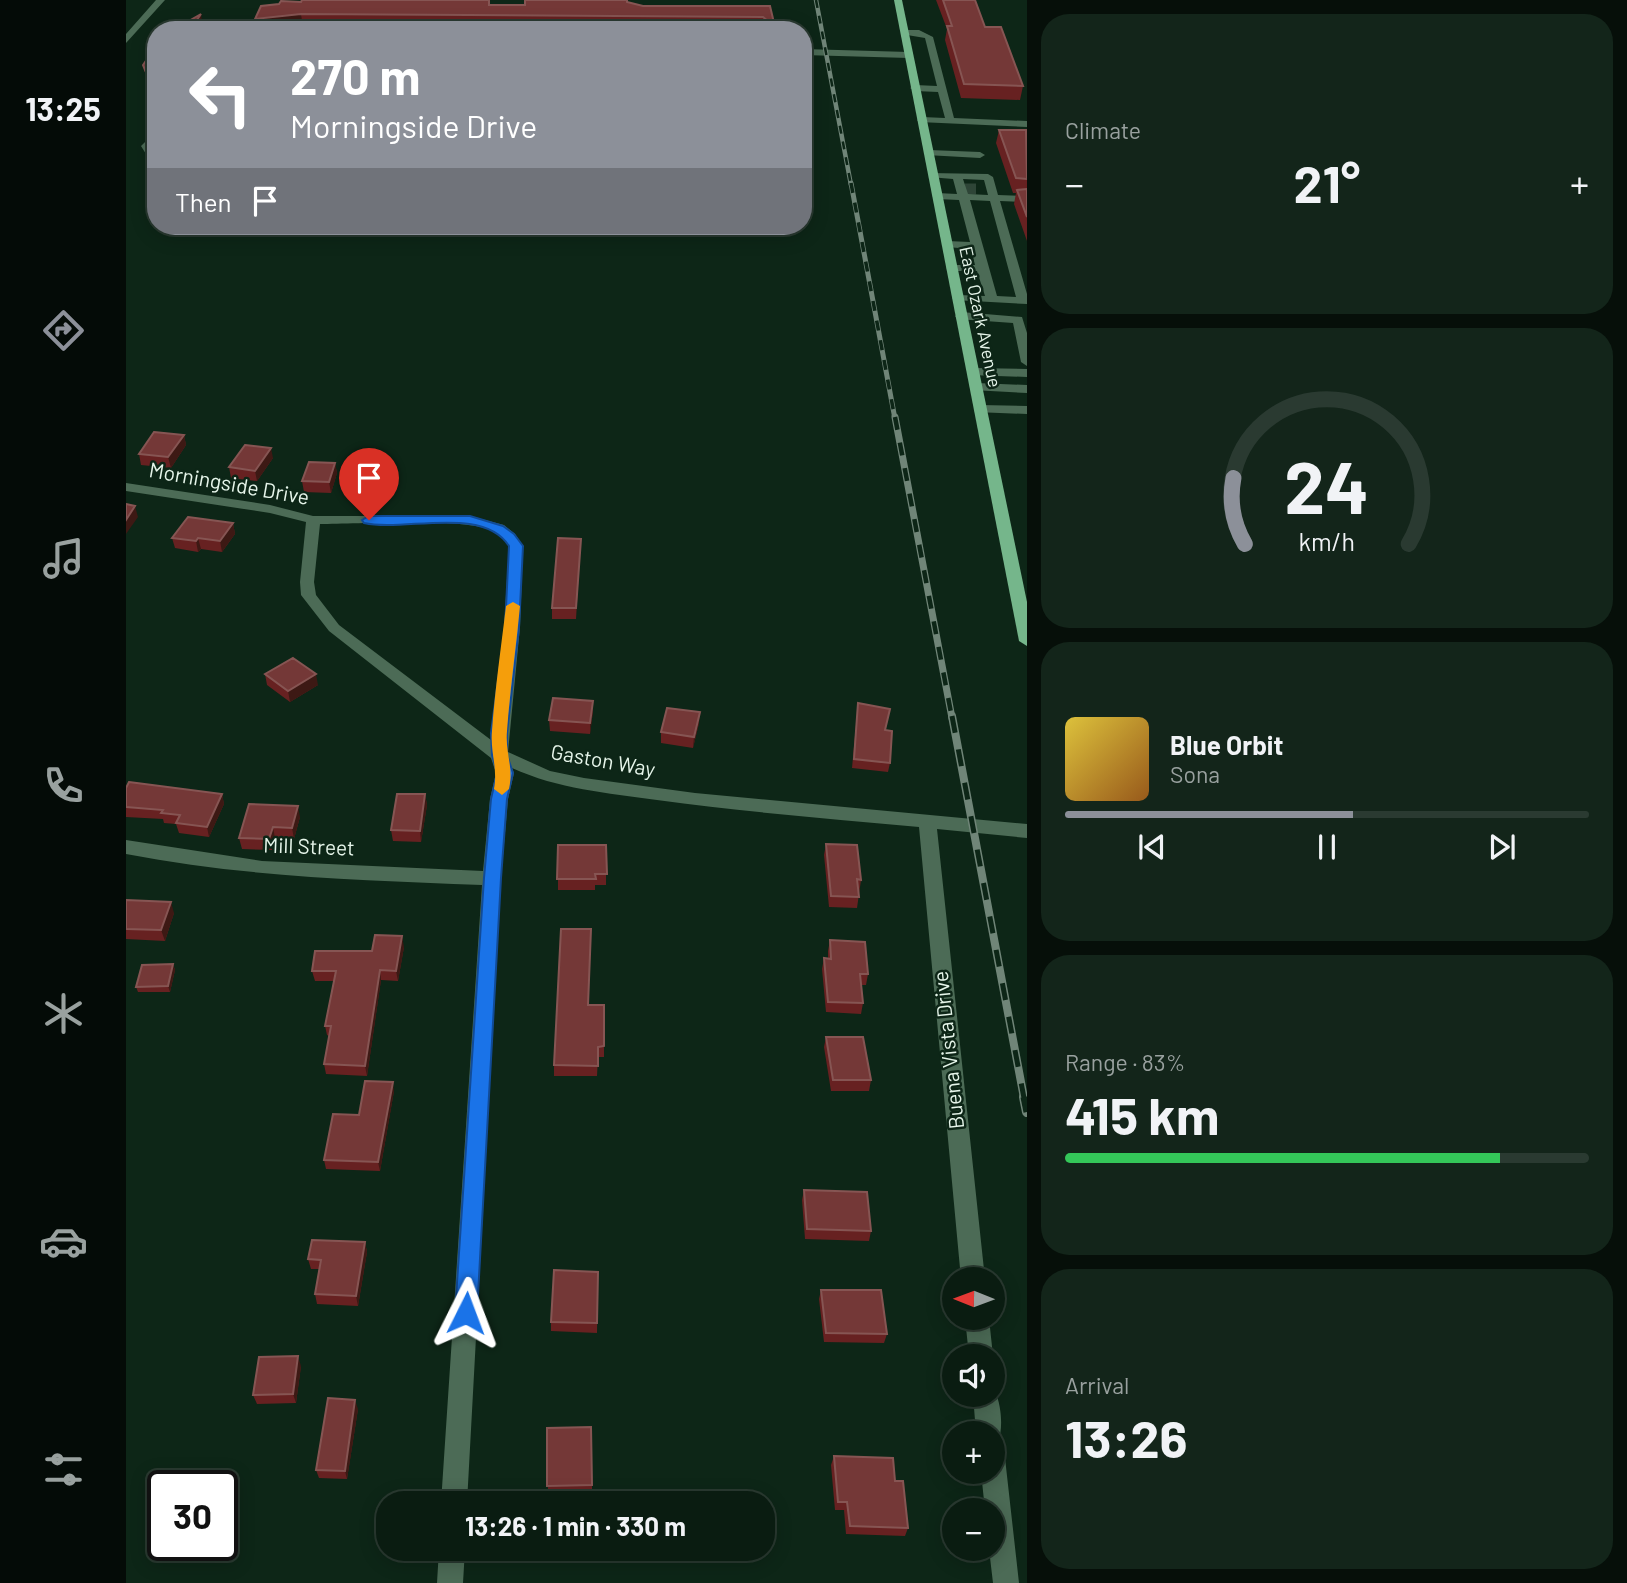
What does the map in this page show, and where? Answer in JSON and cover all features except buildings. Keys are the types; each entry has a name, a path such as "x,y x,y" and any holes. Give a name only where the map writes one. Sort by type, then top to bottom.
{"main road":[{"name":"East Ozark Avenue","path":"898,0 933,175 951,207 947,244 951,268 1023,605 1027,641"}],"street":[{"path":"126,40 150,9 161,0"},
{"path":"904,33 919,33 929,37 950,121"},
{"path":"812,52 909,55"},
{"path":"915,88 942,89"},
{"path":"922,120 1027,124"},
{"path":"976,141 986,173"},
{"path":"929,153 980,155"},
{"path":"933,175 988,177 990,192 1024,301 958,298"},
{"path":"957,176 963,191"},
{"path":"951,207 963,191"},
{"path":"951,207 963,191"},
{"path":"963,191 990,192 1027,199"},
{"path":"951,207 975,246 992,300"},
{"path":"947,244 975,246"},
{"path":"951,268 981,268"},
{"path":"961,316 1018,320 1027,362"},
{"path":"973,372 1027,373"},
{"path":"976,387 1027,388"},
{"path":"981,409 1027,410"},
{"name":"Morningside Drive","path":"126,487 270,509 313,520 470,520 499,528 516,546 517,557 499,755"},
{"name":"Gaston Way","path":"313,520 307,582 309,595 316,608 352,644 499,755 546,776 584,784 695,799 1027,831"},
{"path":"455,1491 492,878 499,799 505,773 499,755"},
{"name":"Buena Vista Drive","path":"927,821 972,1267"},
{"name":"Mill Street","path":"126,847 182,860 239,867 492,878"},
{"path":"995,1484 1006,1583"},
{"path":"450,1583 451,1561"}],"tunnel":[{"path":"965,189 982,189"}],"railway":[{"path":"816,0 851,185"},
{"path":"851,183 895,419"},
{"path":"895,417 952,718"},
{"path":"952,716 1024,1098"},
{"path":"1024,1097 1027,1112"}],"slow traffic":[{"path":"502,789 505,773 499,755 499,733 513,606"}],"route":[{"path":"369,520 482,522 499,528 516,546 512,628 499,733 499,755 505,773 499,799 492,878 466,1313"}]}
